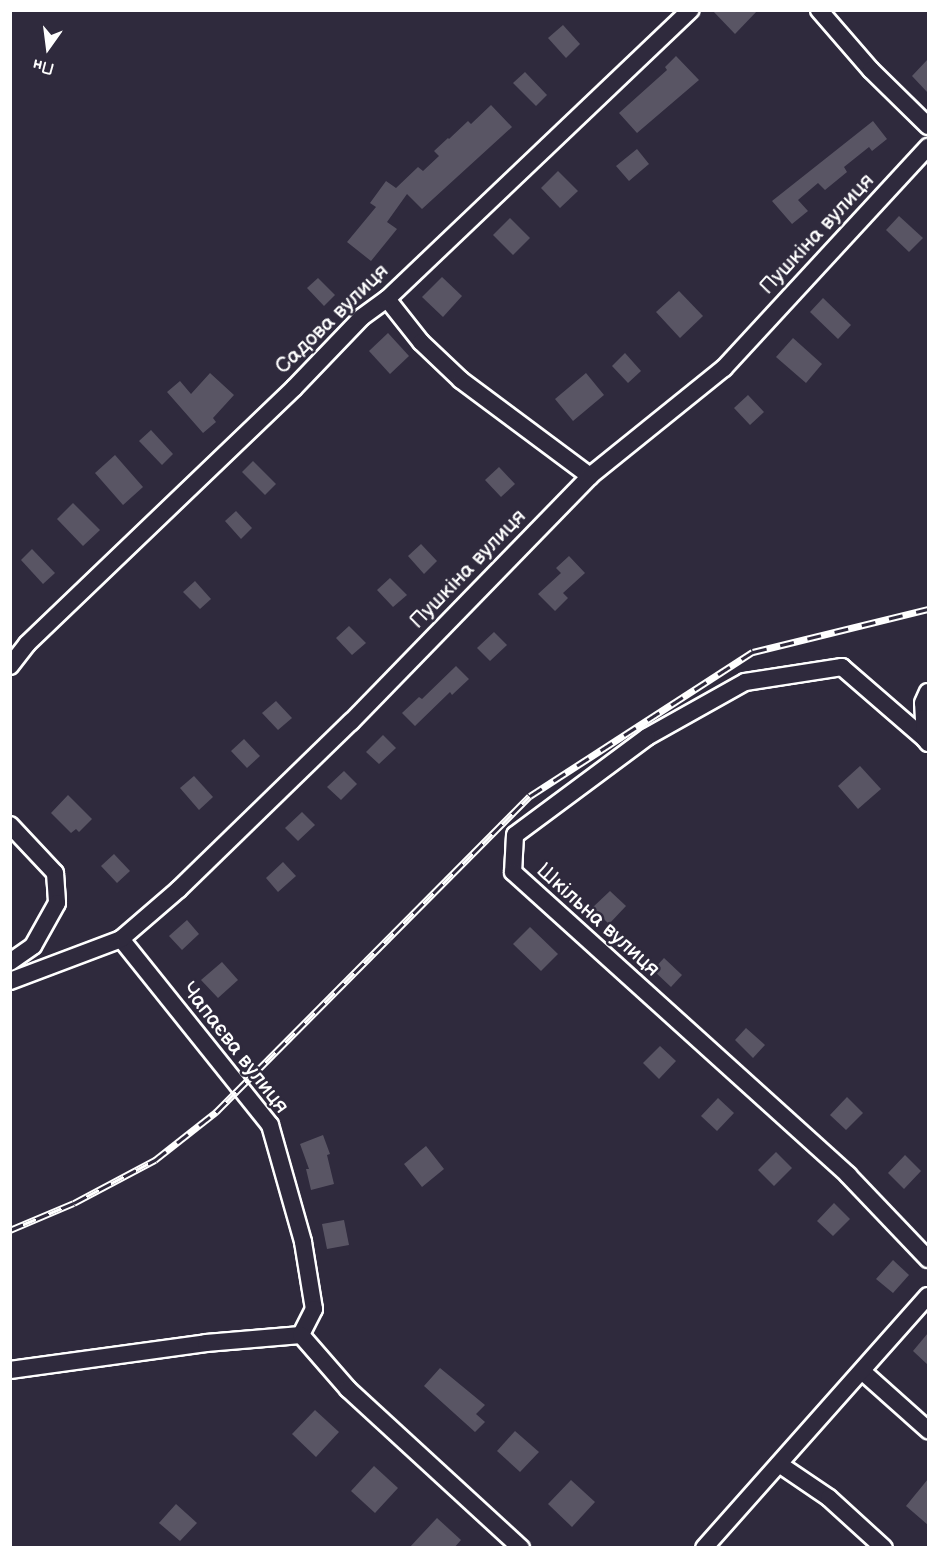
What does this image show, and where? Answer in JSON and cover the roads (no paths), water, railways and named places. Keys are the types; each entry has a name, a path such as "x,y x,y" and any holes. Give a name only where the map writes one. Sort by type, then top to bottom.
{"street":[{"name":"Садова вулиця","path":"10,666 27,644 294,388 362,317 387,299 690,10"},
{"path":"819,10 871,70 928,126"},
{"name":"Пушкіна вулиця","path":"10,981 121,939 179,889 261,811 590,476 724,368 928,147"},
{"path":"387,299 421,342 461,380 590,476"},
{"name":"Шкільна вулиця","path":"927,741 842,667 745,682 647,737 515,835 513,872 848,1175 928,1259"},
{"path":"927,741 923,703 928,692"},
{"path":"10,825 55,873 57,903 33,946 10,962"},
{"name":"Чапаєва вулиця","path":"121,939 270,1125 303,1242 314,1309 301,1335"},
{"path":"711,1545 779,1464 928,1296"},
{"path":"10,1370 206,1342 301,1335 348,1389 521,1548"},
{"path":"862,1371 928,1430"},
{"path":"779,1464 829,1498 884,1548"}],"railway":[{"path":"10,1230 74,1203 155,1160 216,1112 530,796 753,652 928,609"}]}
